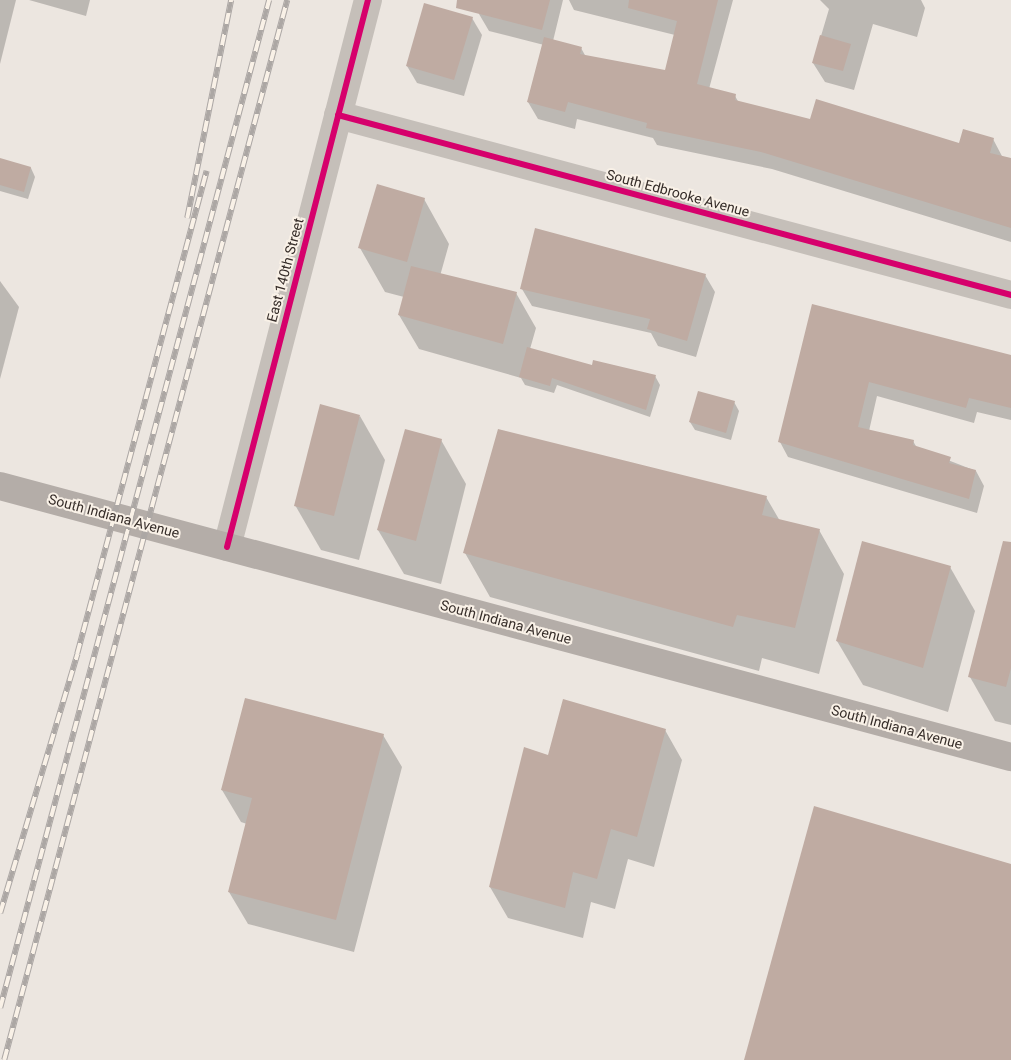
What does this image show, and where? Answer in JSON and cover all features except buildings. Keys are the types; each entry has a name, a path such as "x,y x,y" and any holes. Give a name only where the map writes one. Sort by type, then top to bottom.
{"main road":[{"name":"South Indiana Avenue","path":"0,486 1011,757"}],"street":[{"name":"East 140th Street","path":"227,546 368,0"},
{"name":"South Edbrooke Avenue","path":"338,115 1011,295"}],"railway":[{"path":"187,218 231,0"},
{"path":"0,1008 269,0"},
{"path":"4,1060 287,0"},
{"path":"0,913 77,654 206,171"}],"cycle path":[{"path":"227,547 368,0"},
{"path":"338,115 1011,295"}]}
